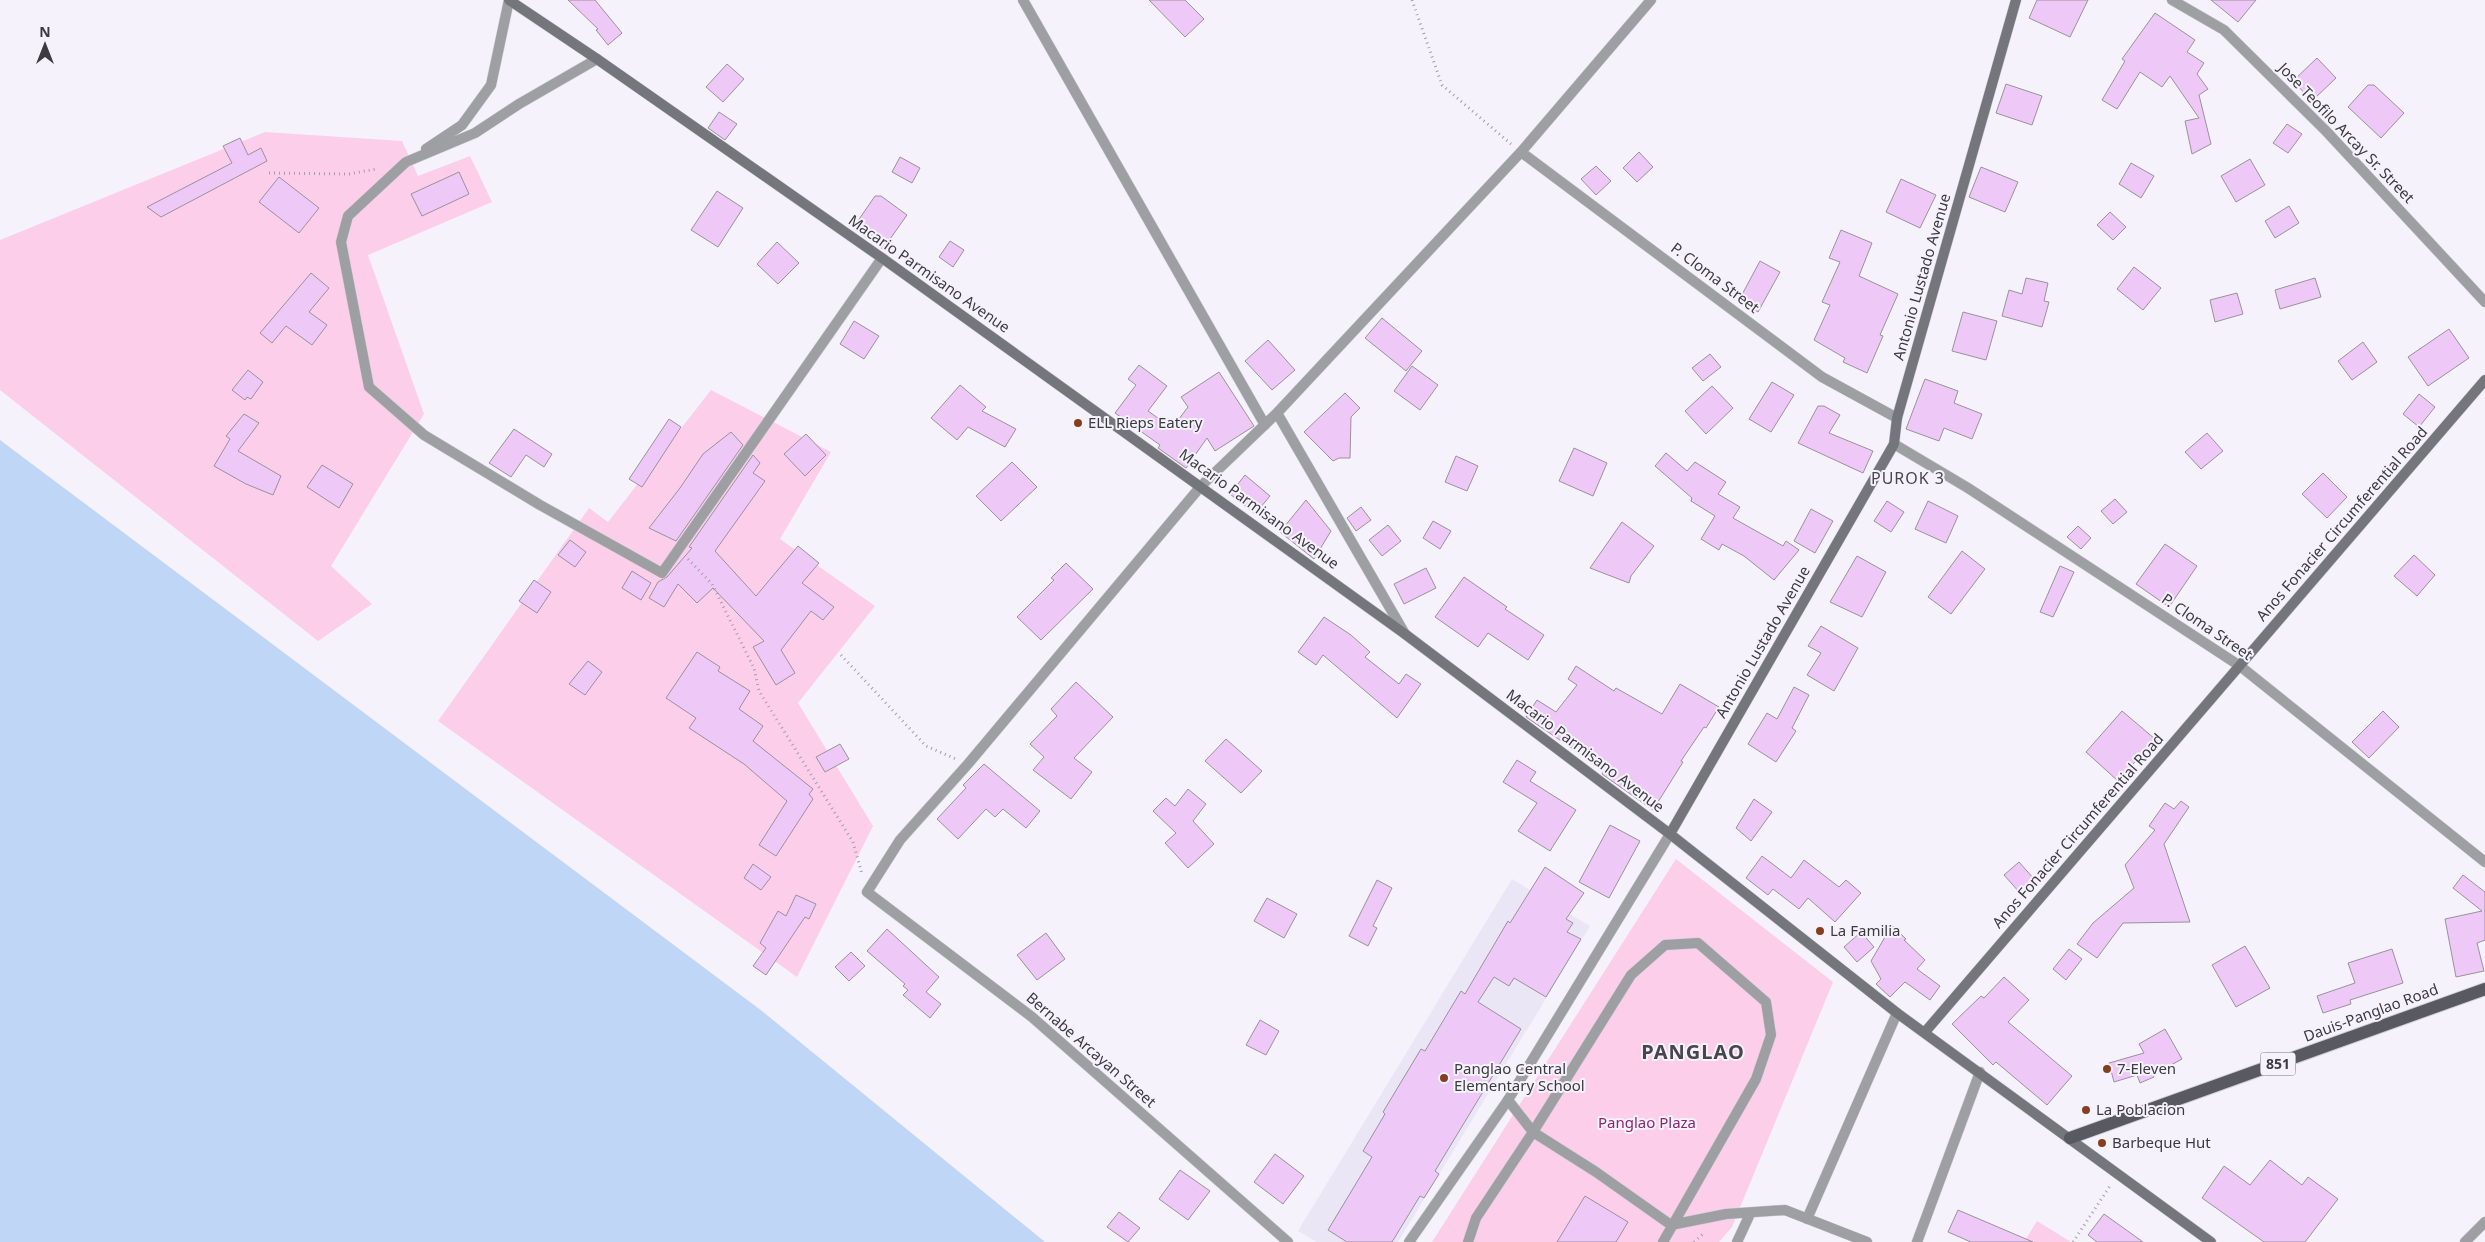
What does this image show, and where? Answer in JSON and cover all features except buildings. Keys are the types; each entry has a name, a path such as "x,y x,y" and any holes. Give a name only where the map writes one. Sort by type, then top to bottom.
{"main road":[{"name":"Dauis-Panglao Road","path":"2070,1138 2485,989"}],"street":[{"name":"Macario Parmisano Avenue","path":"509,0 597,59 882,258 1405,634 1670,834 1896,1013 1925,1032"},
{"path":"509,0 491,85 462,125 406,162 348,216 341,242 370,387 424,434 540,505 662,573 882,258"},
{"path":"1024,0 1265,425"},
{"path":"866,892 900,840 968,764 1201,486 1277,413 1521,152 1651,0"},
{"name":"Antonio Lustado Avenue","path":"1409,1242 1508,1100 1670,834 1894,444 1897,418 2016,0"},
{"name":"Jose Teofilo Arcay Sr. Street","path":"2172,0 2224,30 2326,131 2485,302"},
{"path":"406,162 475,133 519,104 597,59"},
{"name":"P. Cloma Street","path":"1521,152 1822,377 1897,418"},
{"name":"Anos Fonacier Circumferential Road","path":"1925,1032 2485,380"},
{"path":"1277,413 1405,634"},
{"name":"P. Cloma Street","path":"1894,444 1968,488 2240,666 2485,862"},
{"name":"Bernabe Arcayan Street","path":"866,892 1032,1017 1288,1242"},
{"path":"1468,1242 1476,1218 1533,1132 1630,975 1664,945 1698,943 1766,1002 1771,1035 1756,1079 1663,1242"},
{"path":"1807,1219 1896,1013"},
{"path":"1925,1032 2211,1242"},
{"path":"1916,1242 1980,1072"},
{"path":"1508,1100 1533,1132 1596,1172 1671,1225 1726,1214 1750,1214 1785,1210 1867,1242"},
{"path":"1737,1242 1750,1214"},
{"path":"2465,1242 2485,1222"}],"path":[{"path":"1412,0 1442,85 1521,152"},
{"path":"269,173 349,174 378,168"},
{"path":"679,550 712,584 754,668 759,691 854,842 866,892"},
{"path":"841,655 926,746 968,764"},
{"path":"2073,1242 2119,1173"}],"shaded area":[{"name":"Panglao Central Elementary School","path":"1512,879 1590,926 1398,1242 1317,1242 1298,1231"}],"green space":[{"path":"265,132 402,141 418,176 470,156 492,202 368,255 424,414 331,566 372,604 318,641 0,390 0,240"},
{"path":"711,390 831,452 780,539 875,606 798,703 873,826 797,977 438,721 589,508 608,522"},
{"name":"Panglao Plaza","path":"1676,859 1833,982 1732,1227 1719,1242 1432,1242"},
{"path":"2037,1221 2071,1242 2024,1242"}],"water":[{"path":"0,440 762,1011 1045,1242 0,1242"}],"place":[{"name":"ELL Rieps Eatery","path":"1078,423"},
{"name":"La Familia","path":"1820,931"},
{"name":"7-Eleven","path":"2107,1069"},
{"name":"Panglao Central Elementary School","path":"1444,1078"},
{"name":"La Poblacion","path":"2086,1110"},
{"name":"Barbeque Hut","path":"2102,1143"}],"district":[{"name":"PUROK 3","path":"1908,478"},
{"name":"PANGLAO","path":"1693,1052"}]}
